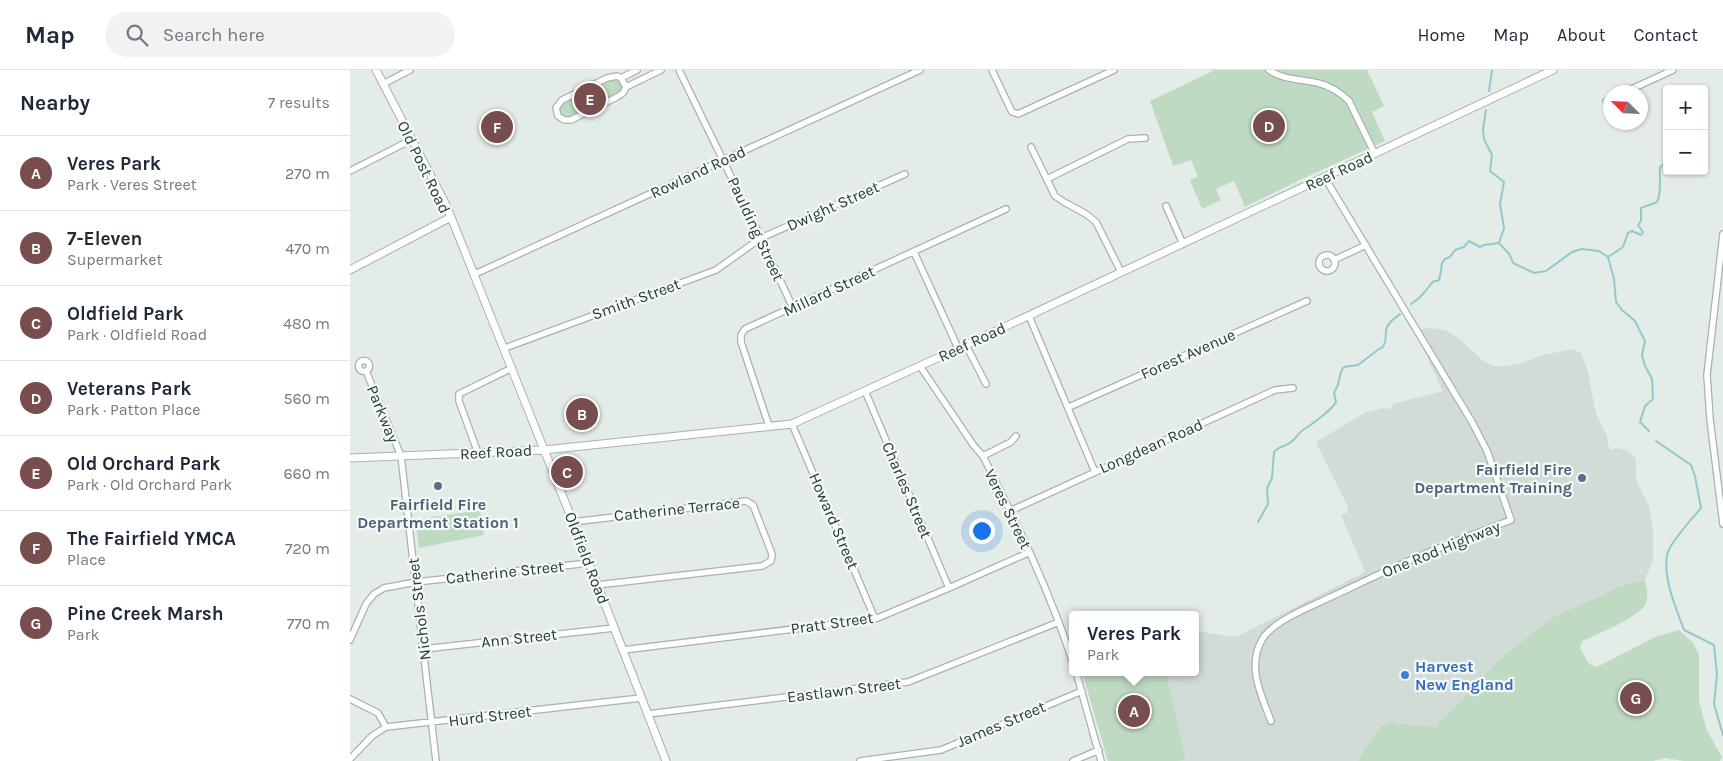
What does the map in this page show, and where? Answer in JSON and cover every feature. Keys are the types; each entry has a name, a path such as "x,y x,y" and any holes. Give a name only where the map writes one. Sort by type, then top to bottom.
{"street":[{"name":"Old Post Road","path":"350,270 451,217 376,70"},
{"path":"383,84 410,70"},
{"path":"637,70 622,78 617,76 611,77 562,100 557,105 556,113 564,120 571,120 617,97 623,93 626,87 661,70"},
{"name":"Paulding Street","path":"679,70 761,238 792,308"},
{"name":"Rowland Road","path":"475,274 920,70"},
{"path":"992,70 1010,108 1015,114 1021,113 1114,70"},
{"path":"1269,70 1283,77 1318,83 1342,94 1349,101 1375,154"},
{"name":"Reef Road","path":"350,458 544,450 792,424 1030,316 1553,70"},
{"path":"1640,85 1673,70"},
{"path":"622,78 626,87"},
{"path":"1047,179 1128,139 1145,138"},
{"path":"350,171 411,140"},
{"path":"1031,147 1058,199 1086,214 1096,222 1121,272"},
{"name":"Dwight Street","path":"761,238 905,174"},
{"name":"One Rod Highway","path":"1271,722 1256,680 1255,664 1263,638 1275,626 1314,605 1424,554 1511,520 1486,452 1472,422 1326,178"},
{"path":"1166,206 1182,244"},
{"name":"Millard Street","path":"769,426 741,342 741,335 745,329 1006,209"},
{"name":"Oldfield Road","path":"451,217 505,348 666,761"},
{"path":"1723,234 1707,375 1710,419 1723,524"},
{"name":"Smith Street","path":"505,348 716,270 761,238"},
{"path":"1334,260 1366,245"},
{"path":"914,252 958,348"},
{"name":"Forest Avenue","path":"1069,407 1306,301"},
{"path":"1030,316 1095,472"},
{"path":"966,345 986,384"},
{"name":"Veres Street","path":"920,366 974,446 983,456 1030,552 1059,622 1069,652"},
{"path":"478,453 458,401 459,394 512,368"},
{"name":"Parkway","path":"366,371 401,456"},
{"name":"Longdean Road","path":"1010,511 1275,390 1293,388"},
{"name":"Charles Street","path":"865,391 949,588"},
{"name":"Howard Street","path":"792,424 875,619"},
{"path":"983,456 1012,442 1016,436"},
{"name":"Nichols Street","path":"401,456 436,761"},
{"name":"Catherine Terrace","path":"573,522 746,501 753,505 772,554 771,560 762,566 597,585"},
{"name":"Pratt Street","path":"623,650 875,619 1030,552"},
{"name":"Catherine Street","path":"350,640 352,628 362,611 374,594 384,588 416,582 589,563"},
{"name":"Eastlawn Street","path":"648,714 908,682 1059,622"},
{"name":"Ann Street","path":"423,649 614,628"},
{"path":"1077,676 1101,761"},
{"name":"James Street","path":"860,761 941,750 1082,691"},
{"name":"Hurd Street","path":"386,727 641,698"},
{"path":"350,699 378,713 386,727 372,736 350,759"},
{"path":"1074,761 1099,750"}],"shaded area":[{"path":"1424,328 1447,331 1460,339 1483,361 1493,366 1519,364 1543,355 1572,349 1581,353 1588,372 1596,414 1607,436 1608,445 1611,450 1617,448 1627,450 1636,459 1636,480 1649,506 1653,530 1653,559 1645,580 1618,586 1557,615 1499,660 1438,724 1438,727 1392,723 1364,750 1358,761 1179,761 1186,758 1167,676 1199,676 1199,632 1236,637 1365,572 1341,515 1348,512 1347,505 1316,442 1366,412 1384,408 1391,409 1393,404 1443,391 1427,355 1414,333"}],"green space":[{"path":"1215,70 1367,70 1384,106 1372,112 1385,141 1245,207 1234,181 1216,189 1221,200 1202,209 1190,180 1198,177 1191,160 1173,166 1150,101"},
{"path":"615,79 619,81 622,87 619,93 570,118 563,117 559,109 563,103"},
{"path":"570,454 576,485 567,486 556,459 560,455"},
{"path":"480,510 484,535 419,548 415,520"},
{"path":"1645,580 1647,598 1643,608 1618,625 1582,641 1580,648 1589,664 1597,667 1655,637 1679,630 1693,643 1699,655 1699,701 1707,731 1722,757 1720,761 1684,761 1665,758 1653,761 1358,761 1381,726 1392,723 1437,727 1499,660 1557,615 1619,586"},
{"path":"1083,676 1167,676 1186,759 1179,761 1108,761"}],"waterway":[{"path":"1489,91 1492,70"},
{"path":"1486,110 1483,129 1484,139 1492,155 1490,171 1504,182 1500,204 1504,228 1499,243 1510,255 1513,263 1534,273 1546,271 1572,252 1582,249 1599,251 1608,257 1614,279 1616,302 1635,321 1645,341 1642,355 1652,379 1653,399 1645,406 1640,422 1649,431"},
{"path":"1608,257 1623,247 1628,233 1632,231 1641,235 1643,232 1638,225 1641,221 1641,208 1657,202 1660,189 1660,167 1663,165"},
{"path":"1411,304 1434,281 1438,281 1442,263 1455,250 1464,247 1469,241 1480,247 1499,243"},
{"path":"1258,522 1268,504 1267,488 1272,478 1274,452 1292,441 1331,409 1336,402 1334,392 1344,367 1358,365 1383,347 1387,326 1400,314"},
{"path":"1656,441 1691,465 1695,476 1701,508 1677,537 1669,550 1666,564 1667,574 1671,593 1684,630 1714,645 1717,674 1714,704 1723,735"}],"place":[{"name":"Old Orchard Park","path":"590,99"},
{"name":"Veterans Park","path":"1269,126"},
{"name":"The Fairfield YMCA","path":"497,127"},
{"name":"7-Eleven","path":"582,414"},
{"name":"Oldfield Park","path":"567,472"},
{"name":"Fairfield Fire Department Training","path":"1582,478"},
{"name":"Fairfield Fire Department Station 1","path":"438,486"},
{"name":"Harvest New England","path":"1405,675"},
{"name":"Pine Creek Marsh","path":"1636,698"},
{"name":"Veres Park","path":"1134,711"}]}
